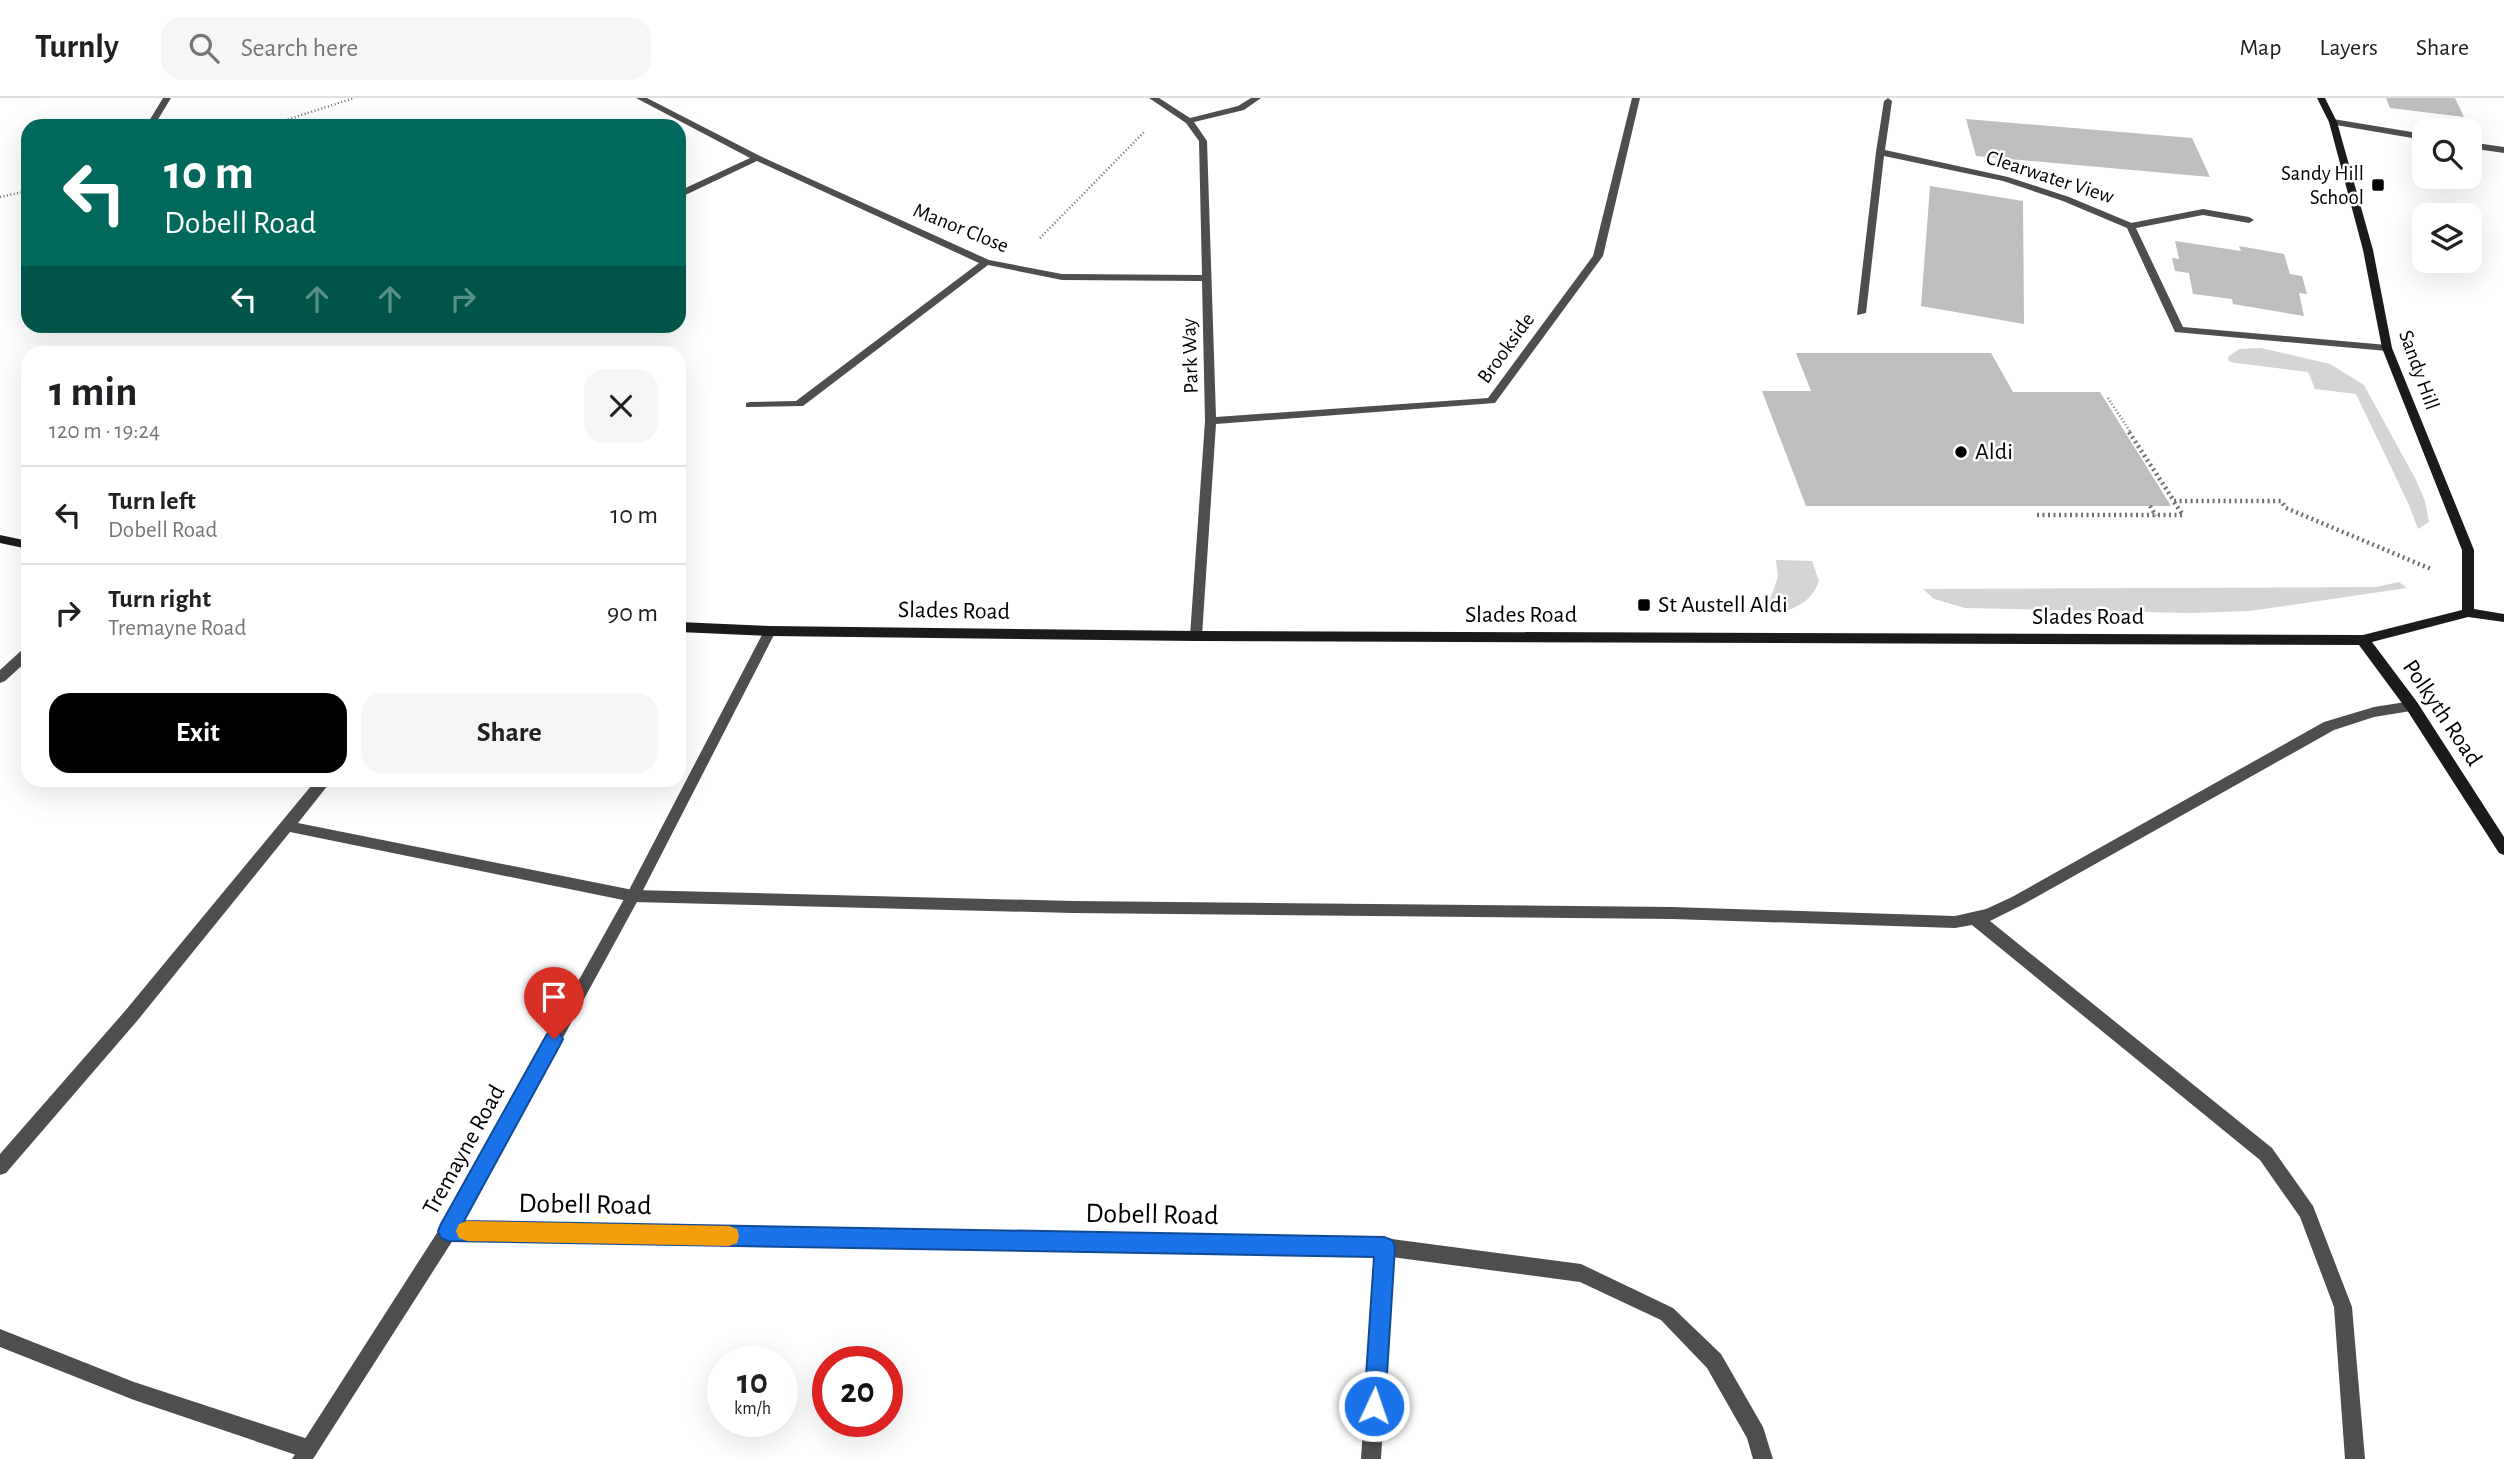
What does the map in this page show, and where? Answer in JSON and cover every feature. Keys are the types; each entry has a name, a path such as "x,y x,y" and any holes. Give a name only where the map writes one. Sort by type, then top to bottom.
{"street":[{"path":"154,119 167,98"},
{"name":"Manor Close","path":"640,98 681,119"},
{"name":"Park Way","path":"1153,98 1189,121 1203,141 1211,421 1196,636"},
{"path":"1189,121 1241,108 1257,98"},
{"name":"Brookside","path":"1211,421 1491,401 1598,256 1636,98"},
{"name":"Sandy Hill","path":"2321,98 2333,122 2368,250 2387,348 2468,550 2468,613"},
{"path":"1861,313 1888,101"},
{"name":"Manor Close","path":"686,122 757,158 986,262 1062,277 1207,278"},
{"path":"2333,122 2412,135"},
{"path":"2482,147 2504,150"},
{"name":"Clearwater View","path":"1880,152 2005,179 2066,199 2131,226 2179,330 2387,348"},
{"path":"686,192 757,158"},
{"path":"2131,226 2203,212 2249,220"},
{"path":"750,405 799,404 986,262"},
{"path":"0,538 21,543"},
{"path":"2468,613 2504,618"},
{"name":"Slades Road","path":"686,627 770,631 1196,636 2363,640 2468,613"},
{"name":"Tremayne Road","path":"305,1454 448,1231 633,896 770,631"},
{"name":"Polkyth Road","path":"2363,640 2412,706 2504,849"},
{"path":"0,678 21,658"},
{"path":"287,826 633,896 1073,907 1672,913 1942,922 1989,915 2017,901 2329,726 2374,712 2412,706"},
{"path":"0,1167 131,1016 319,787"},
{"path":"1975,918 2266,1154 2307,1212 2343,1307 2355,1459"},
{"name":"Dobell Road","path":"448,1231 1384,1247 1581,1273 1667,1314 1714,1362 1756,1434 1763,1459"},
{"path":"1371,1459 1384,1247"},
{"path":"0,1338 305,1454"}],"path":[{"path":"290,119 354,98"},
{"path":"1007,267 1035,243 1169,106"},
{"path":"0,197 21,192"},
{"path":"2037,515 2183,515 2108,398"},
{"path":"2174,501 2281,501 2286,508 2468,582"},
{"path":"2150,506 2156,516"}],"shaded area":[{"path":"2261,348 2330,364 2364,385 2416,480 2425,501 2429,522 2418,529 2356,394 2315,389 2308,372 2229,362 2228,357 2239,349"},
{"path":"1776,560 1812,561 1819,581 1812,594 1803,602 1778,614 1770,599 1778,577"},
{"path":"2399,582 2407,588 2250,611 2189,613 1965,608 1934,599 1923,589 2376,587"}],"building":[{"path":"2386,98 2455,98 2464,117 2390,108"},
{"path":"1966,119 2192,138 2210,177 1976,156"},
{"path":"1930,186 2023,201 2024,324 1921,306"},
{"path":"2175,241 2241,251 2239,246 2284,254 2290,274 2302,276 2307,294 2299,293 2304,316 2233,304 2232,299 2193,294 2189,273 2175,271 2172,258 2179,259"},
{"name":"Aldi","path":"1796,353 1991,353 2013,392 2100,392 2171,506 1806,506 1762,391 1811,391"}],"slow traffic":[{"path":"467,1231 729,1236"}],"place":[{"name":"Sandy Hill School","path":"2378,185"},
{"name":"Aldi","path":"1961,452"},
{"name":"St Austell Aldi","path":"1644,605"}],"route":[{"path":"554,1039 448,1231 1384,1247 1374,1406"}]}
